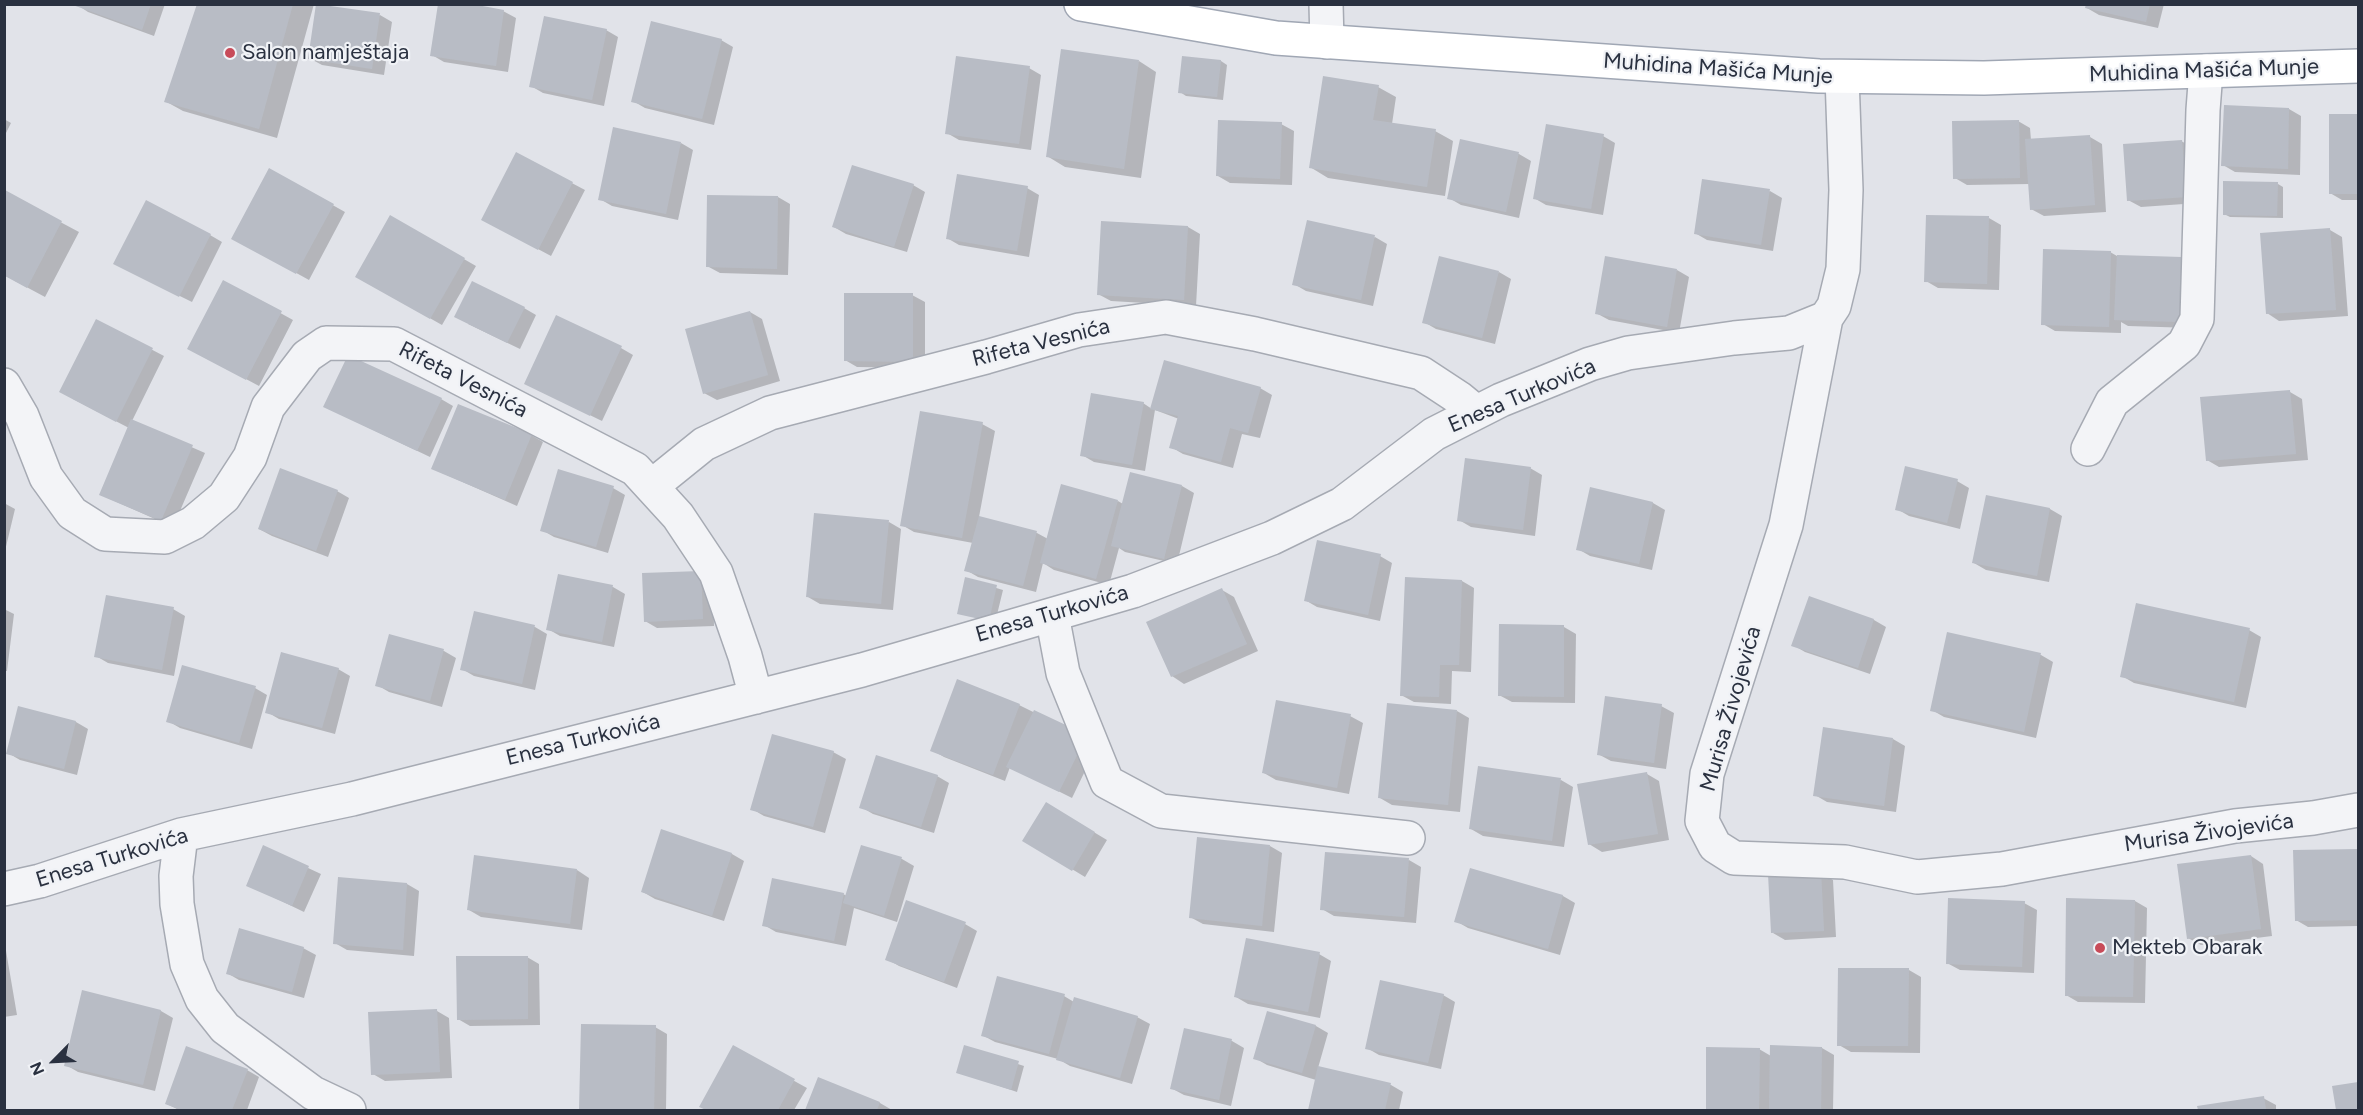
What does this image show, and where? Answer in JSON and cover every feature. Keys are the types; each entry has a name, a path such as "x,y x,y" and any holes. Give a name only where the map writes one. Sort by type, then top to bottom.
{"main road":[{"name":"Muhidina Mašića Munje","path":"1081,4 1276,39 1842,77 1984,78 2358,66"}],"street":[{"path":"1326,4 1327,42"},
{"path":"2088,449 2112,402 2184,344 2197,319 2202,131 2206,71"},
{"path":"1826,318 1834,306 1843,269 1846,190 1842,77"},
{"name":"Rifeta Vesnića","path":"652,486 704,444 770,413 986,357 1079,330 1166,317 1255,334 1421,373 1476,412"},
{"name":"Enesa Turkovića","path":"4,889 40,881 181,835 352,799 862,670 1134,591 1272,538 1342,504 1434,434 1501,400 1590,364 1628,353 1734,338 1789,333 1826,318"},
{"name":"Murisa Živojevića","path":"1826,318 1786,525 1707,774 1702,821 1715,846 1734,858 1845,862 1917,877 2002,869 2235,825 2313,818 2358,810"},
{"name":"Rifeta Vesnića","path":"4,385 22,416 46,477 72,513 105,534 165,537 193,523 224,497 250,457 268,408 307,356 327,343 394,344 635,469 678,516 716,573 745,656 756,697"},
{"path":"1052,615 1063,673 1107,782 1161,811 1408,838"},
{"path":"181,835 176,876 177,904 187,964 202,999 225,1028 313,1093 349,1110"}],"building":[{"path":"70,4 151,4 142,30"},
{"name":"Salon namještaja","path":"197,4 293,4 259,129 164,102"},
{"path":"316,4 380,13 372,69 308,59"},
{"path":"438,4 472,4 504,10 496,66 430,56"},
{"path":"2086,4 2150,4 2146,22 2085,8"},
{"path":"544,16 607,29 592,100 529,87"},
{"path":"651,21 722,39 702,119 631,102"},
{"path":"1061,49 1139,60 1124,169 1046,157"},
{"path":"956,56 1030,66 1019,144 945,134"},
{"path":"1182,56 1221,60 1217,97 1178,93"},
{"path":"1323,76 1379,85 1373,120 1436,129 1427,187 1309,168"},
{"path":"2224,105 2289,108 2288,169 2221,166"},
{"path":"2329,114 2358,114 2358,194 2329,194"},
{"path":"1218,120 1282,122 1280,179 1216,176"},
{"path":"2019,120 2020,178 1953,179 1952,121"},
{"path":"1546,124 1604,134 1591,209 1533,199"},
{"path":"613,127 681,142 666,214 598,200"},
{"path":"2090,135 2095,205 2030,210 2025,139"},
{"path":"1460,139 1519,152 1506,212 1447,199"},
{"path":"2182,140 2187,197 2127,201 2123,144"},
{"path":"516,152 573,182 538,250 481,220"},
{"path":"852,165 914,184 894,247 832,227"},
{"path":"269,168 334,204 296,274 231,239"},
{"path":"957,174 1028,186 1017,251 946,239"},
{"path":"1702,179 1770,189 1761,245 1694,234"},
{"path":"2223,181 2278,182 2277,216 2223,215"},
{"path":"5,190 62,221 27,288 5,276"},
{"path":"707,195 778,196 777,269 706,267"},
{"path":"146,200 211,234 179,297 113,264"},
{"path":"390,215 465,258 430,319 355,277"},
{"path":"1926,215 1989,216 1987,284 1924,282"},
{"path":"1307,220 1375,235 1361,300 1292,285"},
{"path":"1101,221 1188,226 1184,300 1097,295"},
{"path":"2330,228 2336,310 2266,314 2260,233"},
{"path":"2043,249 2111,251 2109,327 2041,325"},
{"path":"2117,255 2182,257 2180,322 2114,320"},
{"path":"1439,256 1499,271 1482,338 1422,323"},
{"path":"1605,256 1677,269 1667,327 1595,314"},
{"path":"223,280 282,311 246,380 187,349"},
{"path":"472,281 525,307 507,343 454,317"},
{"path":"844,293 913,293 913,362 844,361"},
{"path":"750,311 768,375 703,394 685,329"},
{"path":"556,315 622,346 590,416 524,384"},
{"path":"96,319 153,348 116,422 59,392"},
{"path":"348,355 442,398 417,451 323,407"},
{"path":"1164,360 1261,387 1248,433 1230,428 1221,462 1169,448 1178,416 1150,409"},
{"path":"2290,390 2296,454 2206,461 2200,397"},
{"path":"1091,393 1144,402 1132,465 1080,456"},
{"path":"458,404 532,434 505,500 431,469"},
{"path":"920,411 983,422 962,538 900,526"},
{"path":"131,419 193,445 161,521 99,495"},
{"path":"1465,458 1531,467 1523,530 1457,521"},
{"path":"1905,466 1958,479 1947,523 1895,510"},
{"path":"280,468 338,490 316,551 258,529"},
{"path":"558,469 614,486 596,547 540,531"},
{"path":"1130,472 1182,485 1164,559 1111,546"},
{"path":"1061,484 1118,500 1096,579 1040,563"},
{"path":"1590,487 1653,502 1639,564 1576,550"},
{"path":"1986,495 2050,508 2037,576 1972,563"},
{"path":"814,513 889,520 881,604 806,597"},
{"path":"979,516 1037,531 1023,586 964,571"},
{"path":"1317,540 1381,554 1368,615 1304,601"},
{"path":"701,571 703,619 644,622 642,573"},
{"path":"558,574 613,585 602,642 546,630"},
{"path":"965,577 997,585 989,621 957,614"},
{"path":"1405,577 1462,580 1459,665 1440,665 1439,697 1400,696"},
{"path":"1222,588 1247,644 1171,677 1146,622"},
{"path":"106,595 174,607 162,670 94,657"},
{"path":"1809,596 1874,619 1858,668 1791,646"},
{"path":"2136,603 2250,628 2234,702 2120,677"},
{"path":"474,611 535,625 522,684 460,670"},
{"path":"1499,624 1564,625 1564,697 1498,696"},
{"path":"1947,632 2041,653 2024,732 1930,711"},
{"path":"389,634 444,649 430,701 375,686"},
{"path":"281,652 339,668 322,728 265,713"},
{"path":"182,665 256,686 239,743 166,722"},
{"path":"957,679 1020,704 993,775 930,751"},
{"path":"1605,696 1662,704 1654,763 1597,755"},
{"path":"1276,700 1351,714 1337,788 1262,773"},
{"path":"1387,703 1457,710 1448,805 1378,798"},
{"path":"18,706 76,721 64,769 6,754"},
{"path":"1034,710 1087,735 1059,792 1006,767"},
{"path":"1823,727 1893,738 1884,806 1813,796"},
{"path":"772,734 834,751 813,827 750,810"},
{"path":"876,755 938,775 921,827 859,808"},
{"path":"1478,766 1561,778 1552,841 1469,829"},
{"path":"1647,772 1658,834 1588,845 1577,784"},
{"path":"1046,802 1095,832 1072,871 1022,841"},
{"path":"661,829 732,853 712,916 641,892"},
{"path":"1197,837 1270,845 1262,926 1189,918"},
{"path":"263,845 309,866 292,906 246,886"},
{"path":"861,845 902,857 884,916 843,903"},
{"path":"2358,849 2358,920 2295,921 2293,850"},
{"path":"1325,852 1409,858 1404,917 1320,910"},
{"path":"474,855 577,869 570,924 467,910"},
{"path":"2251,855 2261,929 2187,939 2177,864"},
{"path":"1470,868 1563,895 1548,949 1454,922"},
{"path":"1821,871 1824,931 1771,933 1768,874"},
{"path":"338,877 407,883 403,950 333,944"},
{"path":"772,878 844,893 834,941 762,926"},
{"path":"1948,898 2025,901 2022,967 1946,964"},
{"name":"Mekteb Obarak","path":"2066,898 2135,900 2133,997 2065,996"},
{"path":"906,900 966,922 944,982 885,960"},
{"path":"239,928 304,947 292,992 226,974"},
{"path":"1246,938 1320,952 1308,1012 1234,997"},
{"path":"456,956 528,956 528,1019 457,1020"},
{"path":"1838,968 1909,968 1908,1046 1837,1046"},
{"path":"997,976 1065,994 1049,1054 981,1036"},
{"path":"1380,980 1444,994 1428,1063 1365,1049"},
{"path":"82,990 161,1010 143,1085 64,1066"},
{"path":"1074,997 1138,1016 1120,1078 1056,1060"},
{"path":"437,1009 440,1072 371,1075 368,1012"},
{"path":"1267,1011 1316,1025 1302,1073 1253,1059"},
{"path":"581,1024 656,1025 654,1110 579,1110"},
{"path":"1184,1028 1232,1039 1219,1100 1170,1089"},
{"path":"733,1045 795,1079 778,1110 706,1110 699,1107"},
{"path":"964,1045 1019,1061 1011,1090 956,1073"},
{"path":"1770,1045 1822,1047 1821,1110 1769,1110"},
{"path":"186,1046 248,1069 232,1110 181,1110 165,1104"},
{"path":"1706,1047 1760,1048 1759,1110 1706,1110"},
{"path":"1318,1066 1391,1083 1385,1110 1308,1110"},
{"path":"818,1077 880,1102 877,1110 805,1110"},
{"path":"2358,1082 2358,1110 2336,1110 2332,1086"},
{"path":"2264,1096 2266,1110 2198,1110 2197,1106"}],"place":[{"name":"Salon namještaja","path":"230,53"},
{"name":"Mekteb Obarak","path":"2100,948"}]}
